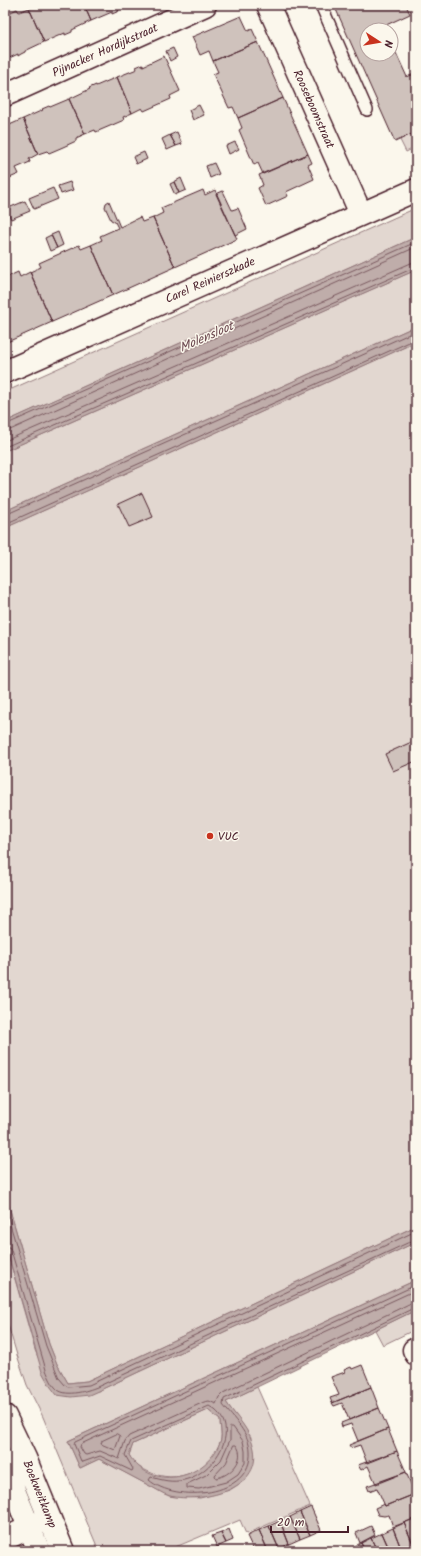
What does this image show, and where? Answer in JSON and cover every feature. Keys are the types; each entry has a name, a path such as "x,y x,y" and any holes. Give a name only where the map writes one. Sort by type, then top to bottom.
{"street":[{"name":"Pijnacker Hordijkstraat","path":"5,95 205,5"},
{"name":"Rooseboomstraat","path":"268,5 361,214"},
{"name":"Carel Reinierszkade","path":"5,372 416,190"},
{"name":"Boekweitkamp","path":"5,1416 25,1458 63,1551"},
{"name":"Boekweitkamp","path":"5,1461 15,1493 40,1551"},
{"path":"5,1539 49,1518"}],"lane":[{"path":"321,5 367,110"}],"shaded area":[{"path":"416,131 416,147 406,152 399,138"},
{"path":"416,208 416,237 5,422 5,392"},
{"path":"416,270 416,326 5,511 5,451"},
{"name":"VUC","path":"416,342 416,1226 87,1381 68,1383 57,1364 49,1344 5,1193 5,528"},
{"path":"416,1242 416,1280 68,1441 80,1468 99,1459 169,1496 200,1498 230,1490 245,1480 251,1437 226,1402 257,1387 310,1506 246,1534 240,1520 166,1551 99,1551 43,1417 27,1385 17,1355 5,1315 5,1244 35,1350 50,1386 98,1391"},
{"path":"416,1310 416,1329 383,1345 375,1330"},
{"path":"208,1410 220,1420 221,1439 210,1460 202,1467 192,1473 170,1477 147,1471 137,1466 133,1462 129,1455 133,1444"}],"water":[{"name":"Molensloot","path":"416,237 416,270 5,451 5,422"},
{"path":"416,326 416,342 5,528 5,511"},
{"path":"5,1193 49,1344 57,1364 68,1383 87,1381 416,1226 416,1242 98,1391 89,1395 71,1397 57,1395 42,1372 5,1244"},
{"path":"416,1280 416,1310 226,1402 243,1424 250,1436 254,1449 254,1463 248,1475 239,1484 226,1491 197,1498 170,1496 99,1459 80,1468 68,1441","holes":["208,1410 220,1420 221,1439 215,1453 205,1464 193,1472 179,1476 165,1477 151,1474 139,1467 129,1455 133,1444"]}],"building":[{"path":"36,5 84,5 91,21 72,30 72,32 65,35 65,33 44,42 29,8"},
{"path":"84,5 128,5 118,9 119,11 112,14 112,12 91,21"},
{"path":"334,5 406,5 410,14 393,22 359,22 359,61"},
{"path":"29,8 44,42 18,56 18,54 5,60 5,15 17,9 19,12"},
{"path":"241,16 248,31 252,29 258,42 213,61 209,51 200,55 192,37"},
{"path":"258,42 283,98 238,118 233,107 229,108 213,74 218,72 213,61"},
{"path":"173,48 177,57 170,61 166,51"},
{"path":"164,56 180,91 170,96 171,99 144,111 142,108 132,113 117,77 137,69 136,67 143,64 143,66"},
{"path":"399,60 407,77 416,73 416,132 395,142 359,62 399,62"},
{"path":"117,77 132,113 123,117 124,120 96,132 95,130 85,134 69,99 90,89 89,88"},
{"path":"283,98 308,154 263,174 258,163 254,165 239,130 242,128 238,118"},
{"path":"69,99 85,134 76,138 76,141 49,153 47,151 38,154 23,119 43,110 42,109"},
{"path":"199,105 204,115 193,120 189,110"},
{"path":"23,119 38,154 29,159 30,162 16,168 19,174 5,180 5,127"},
{"path":"177,132 182,144 176,146 170,135"},
{"path":"170,135 176,146 167,150 162,139"},
{"path":"235,142 239,149 229,154 226,146"},
{"path":"144,152 147,159 136,164 133,157"},
{"path":"308,154 312,163 308,165 314,179 286,192 288,196 266,206 258,188 263,185 259,175"},
{"path":"214,163 219,174 210,178 206,166"},
{"path":"181,178 186,190 179,193 174,182"},
{"path":"70,182 73,190 61,194 58,186"},
{"path":"174,182 179,193 175,195 170,184"},
{"path":"53,188 58,199 34,209 29,198"},
{"path":"203,190 205,195 215,190 237,239 175,267 153,218 163,213 161,208"},
{"path":"223,191 232,210 238,208 247,229 235,235 216,194"},
{"path":"25,201 30,211 11,219 6,209"},
{"path":"109,201 120,227 140,217 142,222 153,218 175,267 113,295 91,245 102,240 100,236 118,228 115,222 111,220 105,207 106,203"},
{"path":"58,232 63,245 57,248 51,235"},
{"path":"51,235 57,248 50,251 45,238"},
{"path":"79,245 81,249 91,245 113,295 52,322 30,272 41,267 39,263"},
{"path":"18,272 20,277 30,272 52,322 5,343 5,278"},
{"path":"142,493 153,517 129,527 118,504"},
{"path":"416,740 416,761 393,771 385,754"},
{"path":"362,1365 371,1387 332,1403 330,1398 339,1395 331,1377 345,1372 344,1370 351,1367 352,1369"},
{"path":"371,1387 379,1408 349,1420 342,1403 334,1406 332,1403"},
{"path":"379,1408 388,1429 358,1441 351,1424 342,1427 341,1423"},
{"path":"388,1429 397,1451 367,1463 360,1445 351,1448 349,1445"},
{"path":"397,1451 406,1472 376,1484 368,1466 361,1470 358,1465"},
{"path":"406,1472 415,1494 385,1506 377,1488 369,1491 367,1486"},
{"path":"415,1494 416,1518 393,1527 389,1515 378,1515 375,1508 384,1504 385,1506"},
{"path":"311,1507 321,1530 310,1535 300,1512"},
{"path":"300,1512 310,1535 300,1539 290,1517"},
{"path":"290,1517 300,1539 289,1544 280,1521"},
{"path":"414,1519 416,1523 416,1545 414,1546 404,1523"},
{"path":"280,1521 289,1544 279,1549 269,1526"},
{"path":"404,1523 414,1546 402,1551 393,1528"},
{"path":"269,1526 279,1549 274,1551 268,1551 259,1530"},
{"path":"371,1526 375,1535 360,1543 356,1533"},
{"path":"393,1528 402,1551 390,1551 382,1533"},
{"path":"229,1529 233,1540 226,1543 221,1533"},
{"path":"259,1530 268,1551 254,1551 247,1536"},
{"path":"221,1533 226,1543 217,1547 212,1536"},
{"path":"382,1533 390,1551 377,1551 371,1538"},
{"path":"371,1538 377,1551 365,1551 361,1543"},
{"path":"361,1543 365,1551 352,1551 351,1548"}],"place":[{"name":"VUC","path":"210,836"}]}
